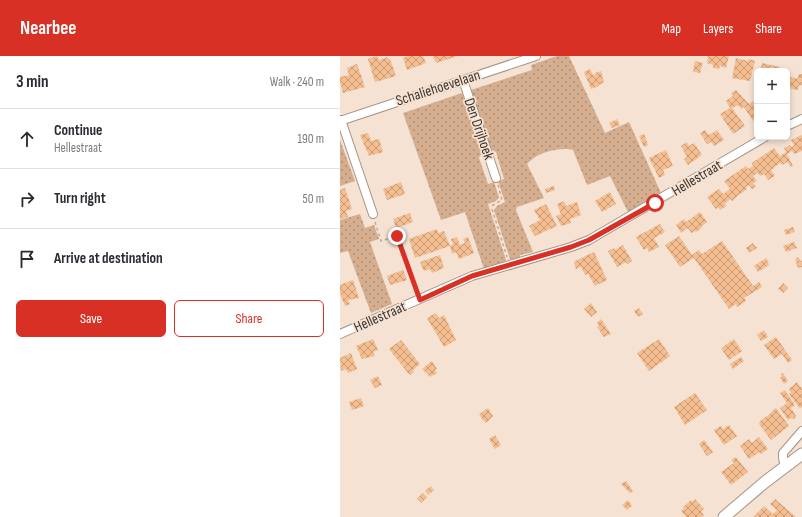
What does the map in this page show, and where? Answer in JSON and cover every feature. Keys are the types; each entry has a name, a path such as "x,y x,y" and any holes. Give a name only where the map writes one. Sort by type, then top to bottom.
{"street":[{"name":"Schaliehoevelaan","path":"341,120 536,56"},
{"name":"Den Drijhoek","path":"463,80 496,178"},
{"path":"790,125 802,119"},
{"path":"341,120 373,214"},
{"name":"Hellestraat","path":"340,334 472,276 571,247 589,240 760,140"},
{"path":"785,466 783,453 802,431"},
{"path":"724,517 785,466 802,454"}],"path":[{"path":"496,178 502,200 493,205 492,209 510,264"},
{"path":"373,214 382,241 397,236 420,300"}],"shaded area":[{"path":"557,56 569,56 605,133 629,122 661,193 628,212 610,176 587,185 573,150 560,149 540,154 527,164 544,198 517,207 516,210 533,252 520,255 520,258 512,260 510,259 494,210 497,206 505,202 498,181 504,179 496,152 490,149 471,90 532,70 531,65"},
{"path":"462,93 482,152 479,158 488,184 494,182 499,197 496,201 488,204 506,260 505,262 484,269 465,212 441,220 403,113"},
{"path":"340,140 355,181 340,186"},
{"path":"360,214 365,228 374,225 379,239 370,242 392,304 371,313 348,251 340,253 340,220"}],"building":[{"path":"377,56 379,60 388,57 388,59 390,59 396,76 375,82 368,59"},
{"path":"408,56 423,56 426,63 407,70 403,58"},
{"path":"433,56 458,56 436,63"},
{"path":"708,56 729,56 726,68 720,66 719,69 713,68 713,65 707,63"},
{"path":"736,58 755,61 750,81 732,78"},
{"path":"695,61 703,63 700,73 693,72"},
{"path":"762,63 780,67 780,68 761,68"},
{"path":"357,64 365,87 343,93 340,77 349,75 347,68"},
{"path":"590,69 593,75 601,71 604,83 591,89 584,72"},
{"path":"799,74 802,74 802,85 799,85 798,90 790,89 790,77 797,79"},
{"path":"736,90 749,104 753,101 754,102 753,121 744,107 741,109 738,105 732,108 745,126 733,134 720,114 730,108 726,101 733,96 731,93"},
{"path":"617,119 620,125 612,128 609,123"},
{"path":"705,130 709,135 717,130 724,140 714,146 711,142 707,144 700,133"},
{"path":"368,133 371,141 379,139 383,152 369,156 360,135"},
{"path":"644,134 648,145 644,147 639,136"},
{"path":"802,135 802,151 794,154 792,151 787,154 793,166 791,167 787,162 782,165 780,163 771,170 775,176 768,180 764,174 760,176 758,173 753,176 757,181 753,183 756,187 752,189 749,185 746,187 747,189 732,201 731,199 725,203 726,206 720,210 718,207 716,209 707,197 719,189 723,194 730,189 724,181 746,166 748,169 753,166 752,163 774,148 780,156 786,152 784,148 790,145 791,147 794,146 791,140"},
{"path":"687,142 689,146 694,143 702,155 688,165 684,159 687,157 681,146"},
{"path":"666,150 673,166 663,170 665,175 659,178 649,158"},
{"path":"401,182 405,194 387,200 383,189"},
{"path":"554,186 555,190 546,193 545,189"},
{"path":"345,188 352,209 346,211 348,217 340,219 340,190"},
{"path":"610,192 616,204 602,212 595,201"},
{"path":"564,201 566,206 577,202 581,215 570,219 571,223 561,226 556,216 561,214 557,204"},
{"path":"546,204 557,226 535,236 529,226 540,220 534,210"},
{"path":"700,212 707,222 701,227 702,228 691,233 688,228 681,233 676,225 684,219 686,222"},
{"path":"410,213 413,222 396,228 393,219"},
{"path":"660,224 665,232 654,238 659,247 649,252 647,248 644,250 636,237"},
{"path":"793,227 795,232 786,235 784,230"},
{"path":"437,229 438,233 444,231 450,246 415,258 409,239"},
{"path":"679,236 692,255 699,250 702,254 722,241 753,286 759,282 762,287 744,298 746,301 737,307 736,304 729,309 694,258 680,267 665,245"},
{"path":"457,237 460,245 465,243 463,239 468,237 474,253 459,259 456,252 452,254 450,246 453,244 451,239"},
{"path":"794,242 797,248 786,252 783,246"},
{"path":"753,243 757,248 749,253 746,248"},
{"path":"623,245 632,261 627,264 626,262 617,267 608,251 614,248 615,250"},
{"path":"594,252 607,280 595,286 588,274 585,275 581,267 576,269 574,263 575,261"},
{"path":"440,255 444,268 432,273 430,269 424,271 420,262"},
{"path":"798,257 802,262 802,267 798,268 795,259"},
{"path":"766,258 769,265 758,272 754,266"},
{"path":"403,270 407,280 390,285 387,276"},
{"path":"353,280 359,298 348,300 350,304 345,306 340,293 340,285"},
{"path":"783,283 788,288 783,293 778,289"},
{"path":"591,303 597,312 591,317 584,309"},
{"path":"639,308 643,314 638,317 634,311"},
{"path":"436,313 439,318 444,315 456,340 444,347 427,318"},
{"path":"601,319 611,334 604,337 597,327 599,326 597,323"},
{"path":"764,330 768,337 761,341 757,335"},
{"path":"776,337 792,360 788,363 782,354 774,359 764,345"},
{"path":"373,339 378,350 373,352 375,356 362,359 356,346"},
{"path":"659,339 670,356 649,371 637,353"},
{"path":"734,339 742,351 729,360 721,348"},
{"path":"401,340 420,364 410,375 389,349"},
{"path":"351,353 357,369 348,373 346,369 341,371 340,358"},
{"path":"741,357 744,361 733,369 730,364"},
{"path":"432,361 437,369 435,370 437,373 430,377 422,369"},
{"path":"783,373 788,381 784,384 780,378 782,376 781,374"},
{"path":"378,376 382,385 375,388 370,380"},
{"path":"797,382 802,389 802,407 800,409 789,394 791,393 789,389"},
{"path":"785,390 795,405 791,408 796,416 794,419 791,418 788,420 780,408 787,403 780,393"},
{"path":"695,393 707,410 685,425 674,407"},
{"path":"361,398 364,406 352,410 349,402"},
{"path":"488,408 493,416 486,423 479,414"},
{"path":"776,408 789,426 771,440 759,424 760,421"},
{"path":"729,425 737,436 724,445 714,430 721,426 723,429"},
{"path":"495,435 501,445 495,449 489,439"},
{"path":"759,437 768,449 749,459 740,446 749,439 752,443"},
{"path":"704,440 713,452 707,456 699,444"},
{"path":"736,457 748,472 731,485 721,472 734,463 731,460"},
{"path":"626,481 633,491 630,493 621,484"},
{"path":"431,486 434,490 428,495 425,491"},
{"path":"423,493 427,497 421,503 417,499"},
{"path":"695,499 704,509 701,511 704,515 702,517 686,517 681,511 684,509 683,507 691,500 692,502"},
{"path":"775,499 796,517 753,517 764,506 773,514 777,510 770,504"},
{"path":"628,500 632,506 627,510 622,505"}],"route":[{"path":"397,236 420,300 472,276 571,247 589,240 655,203"}]}
